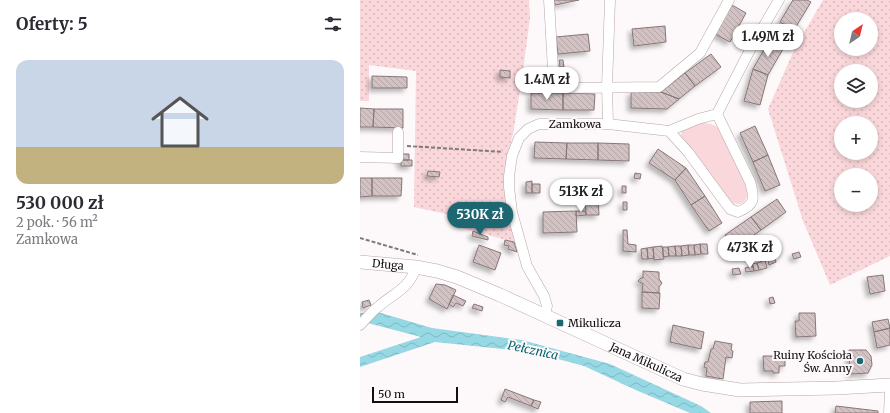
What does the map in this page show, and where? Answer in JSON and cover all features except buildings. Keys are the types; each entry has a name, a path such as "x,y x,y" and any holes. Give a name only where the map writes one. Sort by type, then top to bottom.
{"street":[{"path":"549,0 553,70 564,88 659,86 700,54 729,0"},
{"name":"Zamkowa","path":"608,124 607,87 610,0"},
{"path":"669,131 688,152 730,209 738,212 747,208 753,201 754,193 717,114 752,46 779,0"},
{"name":"Zamkowa","path":"544,316 547,306 544,296 527,266 512,212 509,176 514,152 519,138 528,129 540,124 608,124 669,131 698,119 717,114"},
{"path":"360,158 398,158 398,132"},
{"name":"Długa","path":"360,262 419,262"},
{"path":"360,325 378,307 404,288 413,277 419,262"},
{"name":"Jana Mikulicza","path":"419,262 437,271 458,277 683,379 702,384 740,390 837,388 890,385"},
{"path":"889,413 890,392"}],"path":[{"path":"398,146 514,152"},
{"path":"360,238 415,253 419,262"}],"shaded area":[{"path":"360,0 529,0 530,18 522,78 513,134 507,156 514,242 462,228 456,216 414,207 416,71 369,65 369,101 360,101"},
{"path":"823,0 890,0 890,256 830,285 803,221 768,109 795,48"},
{"path":"699,123 717,127 725,137 748,191 746,200 741,204 735,204 727,201 693,150 681,136 681,132 685,128"}],"water":[{"name":"Pełcznica","path":"360,313 381,313 432,328 522,340 610,364 701,406 711,413 690,413 584,366 532,352 435,342 360,367 360,357 421,337 360,321"}],"place":[{"name":"Mikulicza","path":"560,323"},
{"name":"Ruiny Kościoła Św. Anny","path":"860,361"}]}
